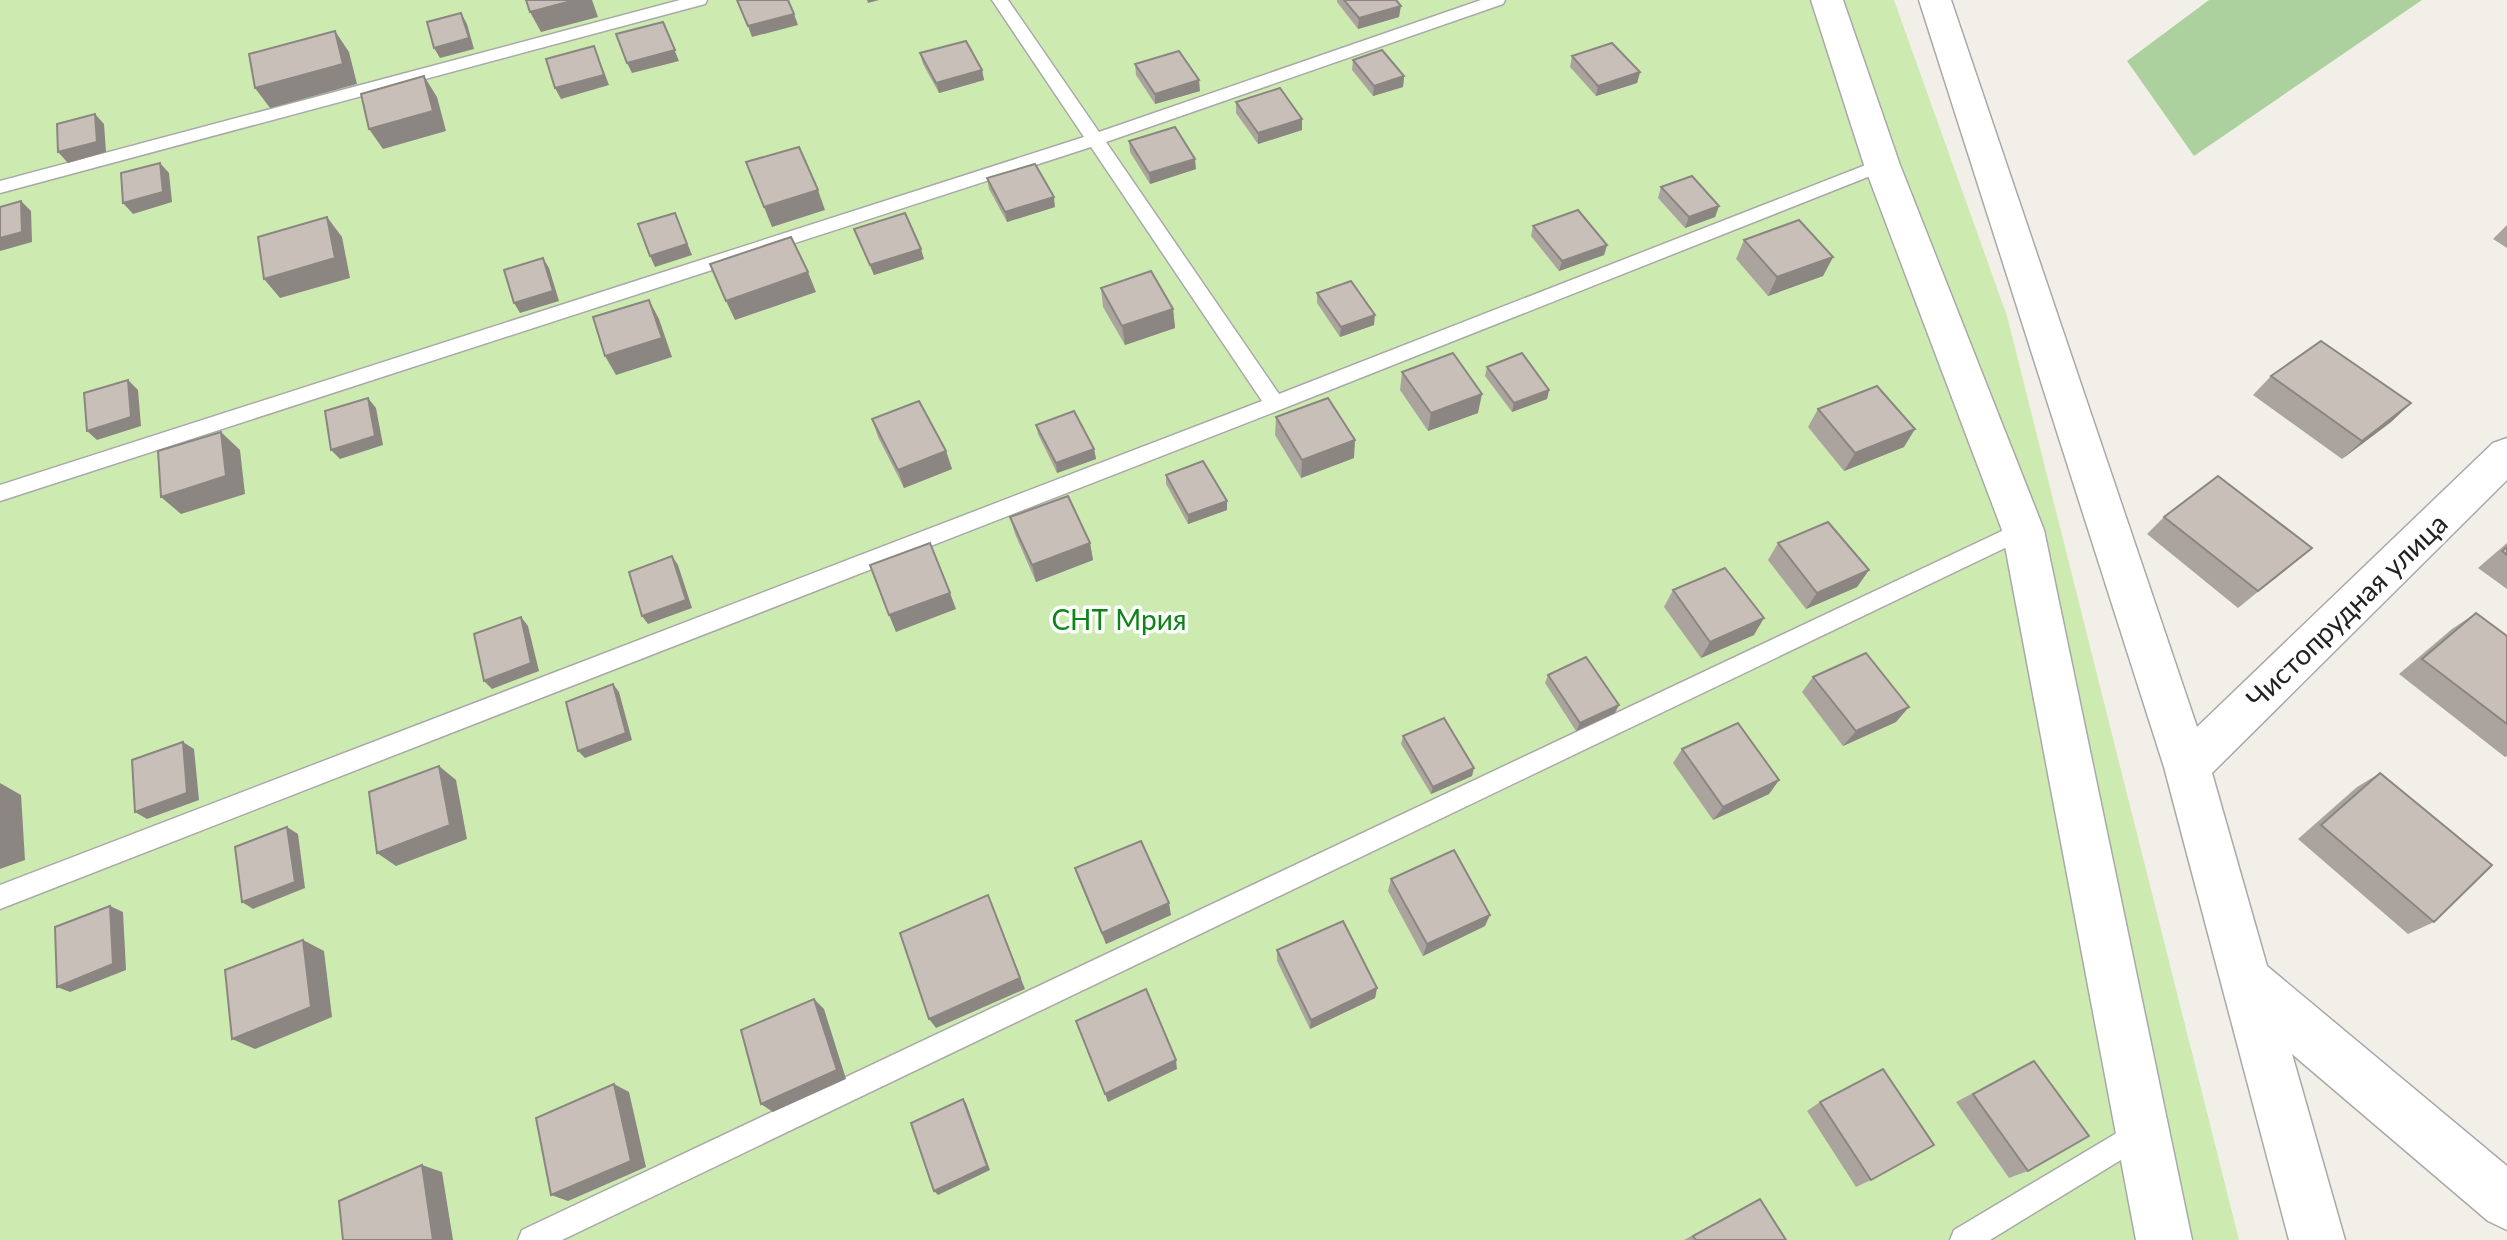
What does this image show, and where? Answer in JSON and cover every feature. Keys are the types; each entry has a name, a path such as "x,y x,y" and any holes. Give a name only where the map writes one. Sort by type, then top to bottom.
{"street":[{"path":"1827,0 1882,165 2023,530 2164,1240"},
{"path":"1935,0 2187,767 2317,1240"},
{"name":"Чистопрудная улица","path":"2187,767 2507,454"},
{"path":"2246,981 2507,1202"}],"lane":[{"path":"0,187 699,0"},
{"path":"1000,0 1275,404"},
{"path":"0,493 1096,139 1497,0"},
{"path":"0,897 1275,404 1882,165"},
{"path":"532,1240 2023,530"},
{"path":"1964,1240 2143,1130"}],"green space":[{"name":"СНТ Мрия","path":"0,0 1894,0 2007,316 2239,1240 0,1240"},
{"path":"2209,0 2422,0 2194,156 2127,61"}],"building":[{"path":"526,0 575,0 530,12"},
{"path":"737,0 788,0 794,14 748,26"},
{"path":"1344,0 1396,0 1401,6 1359,18"},
{"path":"461,13 469,38 434,48 427,22"},
{"path":"663,22 675,50 627,63 616,34"},
{"path":"335,31 343,64 255,88 249,54"},
{"path":"966,41 982,70 936,83 920,53"},
{"path":"1612,43 1640,72 1598,86 1572,56"},
{"path":"594,46 604,75 555,88 546,59"},
{"path":"1382,50 1404,76 1374,86 1353,60"},
{"path":"1179,51 1199,80 1155,94 1135,64"},
{"path":"424,76 433,111 369,129 361,94"},
{"path":"1280,88 1302,119 1258,133 1236,102"},
{"path":"95,114 97,142 58,152 57,124"},
{"path":"1175,127 1195,159 1149,173 1129,141"},
{"path":"799,147 818,190 764,207 746,162"},
{"path":"160,163 163,192 123,203 121,173"},
{"path":"1035,164 1054,197 1005,212 987,178"},
{"path":"1692,176 1719,206 1689,217 1661,187"},
{"path":"21,201 22,232 0,238 0,207"},
{"path":"1578,210 1607,245 1562,261 1533,226"},
{"path":"675,213 687,244 650,256 638,224"},
{"path":"905,213 921,249 870,265 854,229"},
{"path":"327,217 335,258 264,279 258,237"},
{"path":"1799,220 1833,257 1777,277 1744,240"},
{"path":"791,237 808,272 726,301 710,264"},
{"path":"543,258 553,291 514,303 504,270"},
{"path":"1151,271 1173,309 1122,326 1101,288"},
{"path":"1351,281 1375,315 1341,327 1317,293"},
{"path":"649,300 662,338 605,356 593,317"},
{"path":"2321,341 2411,403 2362,441 2271,376"},
{"path":"1453,353 1482,394 1431,413 1402,372"},
{"path":"1522,353 1549,390 1514,403 1487,367"},
{"path":"128,380 131,417 87,431 84,393"},
{"path":"1877,386 1915,429 1855,453 1818,409"},
{"path":"368,398 375,436 331,450 325,411"},
{"path":"1328,398 1355,440 1302,460 1276,417"},
{"path":"919,401 946,451 898,470 872,419"},
{"path":"1074,411 1094,449 1056,463 1036,425"},
{"path":"221,432 226,476 161,497 158,451"},
{"path":"1203,461 1227,501 1188,515 1166,475"},
{"path":"2218,476 2312,548 2258,591 2164,517"},
{"path":"1068,496 1090,543 1032,565 1010,517"},
{"path":"1828,522 1869,570 1817,593 1778,543"},
{"path":"930,543 950,593 889,615 870,565"},
{"path":"672,556 686,600 642,616 629,572"},
{"path":"1725,568 1764,618 1710,642 1673,590"},
{"path":"2476,613 2507,636 2507,724 2422,659"},
{"path":"521,617 531,663 484,681 474,634"},
{"path":"1866,653 1909,707 1856,731 1813,677"},
{"path":"1586,657 1619,705 1580,723 1548,675"},
{"path":"613,684 626,733 578,751 566,702"},
{"path":"1444,718 1474,768 1433,787 1403,736"},
{"path":"1738,723 1779,780 1723,807 1682,749"},
{"path":"183,742 187,793 135,812 132,760"},
{"path":"439,766 450,825 377,853 369,792"},
{"path":"2380,773 2492,865 2434,922 2321,825"},
{"path":"287,827 295,882 242,902 235,847"},
{"path":"1141,841 1169,903 1102,933 1075,868"},
{"path":"1454,850 1490,915 1427,944 1391,879"},
{"path":"988,895 1020,978 929,1019 900,933"},
{"path":"110,906 113,964 57,987 55,927"},
{"path":"1343,921 1377,988 1311,1020 1277,950"},
{"path":"303,940 311,1007 232,1039 225,970"},
{"path":"1146,989 1176,1060 1105,1094 1076,1021"},
{"path":"814,999 837,1070 761,1104 741,1030"},
{"path":"2034,1061 2089,1136 2028,1171 1973,1094"},
{"path":"1883,1069 1934,1145 1871,1180 1820,1102"},
{"path":"614,1084 631,1161 551,1195 536,1118"},
{"path":"963,1099 987,1166 934,1191 911,1123"},
{"path":"422,1165 433,1240 343,1240 339,1201"},
{"path":"1760,1199 1786,1240 1696,1240 1693,1236"}]}
